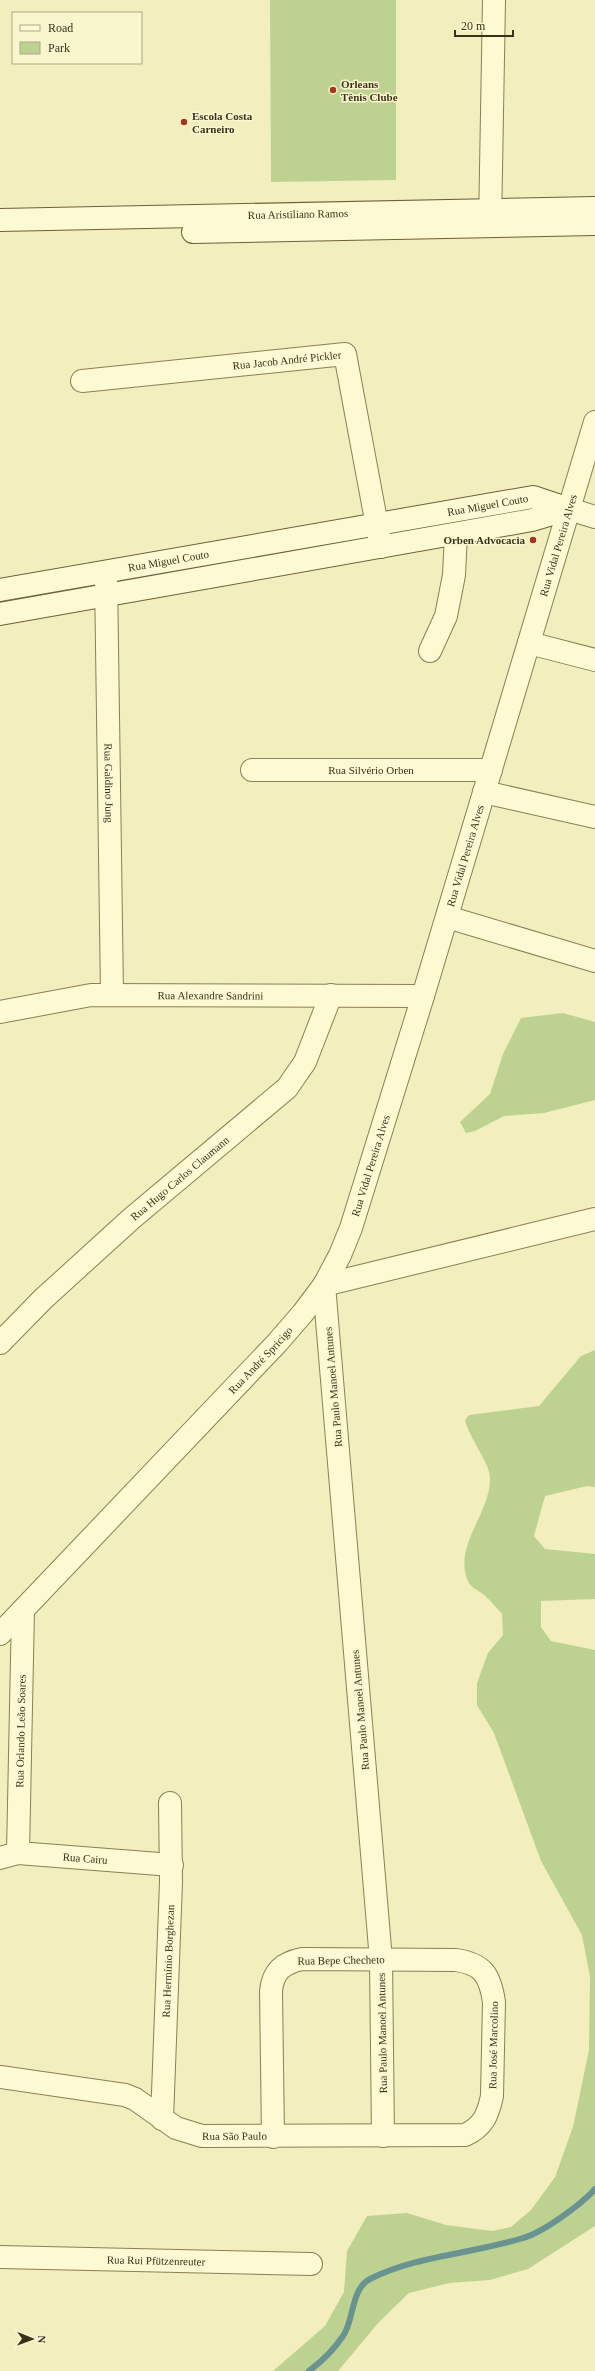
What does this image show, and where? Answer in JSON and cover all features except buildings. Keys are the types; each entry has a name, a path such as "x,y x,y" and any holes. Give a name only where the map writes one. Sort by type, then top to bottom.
{"street":[{"path":"490,218 494,0"},
{"name":"Rua Aristiliano Ramos","path":"0,236 490,218 595,208"},
{"name":"Rua Aristiliano Ramos","path":"0,220 490,218 595,224"},
{"name":"Rua Jacob André Pickler","path":"82,381 345,354 381,547"},
{"name":"Rua Vidal Pereira Alves","path":"324,1285 340,1255 351,1228 447,917 595,422"},
{"name":"Rua Miguel Couto","path":"0,590 533,497 569,509"},
{"path":"569,509 595,517"},
{"name":"Rua Miguel Couto","path":"0,614 532,520 569,509"},
{"path":"430,651 446,616 454,575 456,534"},
{"name":"Rua Galdino Jung","path":"106,571 112,994"},
{"path":"529,644 595,660"},
{"name":"Rua Silvério Orben","path":"252,770 491,770"},
{"path":"484,792 595,817"},
{"path":"447,917 595,961"},
{"name":"Rua Alexandre Sandrini","path":"0,1012 70,998 112,994 423,996"},
{"name":"Rua Hugo Carlos Claumann","path":"0,1344 43,1299 126,1224 287,1088 305,1062 331,995"},
{"path":"324,1285 595,1219"},
{"name":"Rua André Spricigo","path":"0,1634 277,1343 303,1314 324,1285"},
{"name":"Rua Paulo Manoel Antunes","path":"324,1285 381,1960 383,2136"},
{"name":"Rua Orlando Leão Soares","path":"9,1855 23,1610"},
{"name":"Rua Hermínio Borghezan","path":"162,2119 172,1865 170,1803"},
{"name":"Rua Cairu","path":"9,1855 172,1865"},
{"name":"Rua Bepe Checheto","path":"273,2137 271,1990 272,1980 276,1972 284,1965 302,1959 456,1960 469,1962 478,1966"},
{"name":"Rua José Marcolino","path":"478,1966 486,1974 492,1987 494,2002 492,2096 489,2109 480,2127"},
{"name":"Rua São Paulo","path":"0,2077 125,2095 135,2099 176,2128 202,2136 455,2136 465,2135 480,2127"},
{"name":"Rua Rui Pfützenreuter","path":"0,2257 311,2264"}],"green space":[{"name":"Orleans Tênis Clube","path":"270,0 396,0 396,180 271,182"},
{"path":"563,1013 595,1022 595,1100 544,1113 504,1116 475,1131 466,1133 460,1122 490,1094 503,1054 521,1018"},
{"path":"595,1350 595,1487 587,1486 545,1496 534,1536 545,1549 595,1554 595,1599 541,1601 541,1627 551,1641 595,1650 595,2226 528,2269 490,2280 449,2283 409,2293 379,2322 338,2371 273,2371 325,2326 344,2292 347,2251 367,2216 407,2213 446,2225 492,2231 511,2227 531,2210 555,2177 573,2127 589,2050 590,1977 582,1935 541,1861 494,1733 477,1705 477,1683 488,1653 503,1635 502,1614 486,1596 470,1585 465,1570 465,1556 468,1543 485,1505 489,1491 490,1478 487,1465 467,1427 465,1420 469,1415 539,1406 581,1356"}],"waterway":[{"path":"309,2371 328,2355 347,2330 359,2290 364,2283 370,2279 407,2265 484,2248 531,2235 561,2217 595,2189"}],"place":[{"name":"Orleans Tênis Clube","path":"333,90"},
{"name":"Escola Costa Carneiro","path":"184,122"},
{"name":"Orben Advocacia","path":"533,540"}]}
